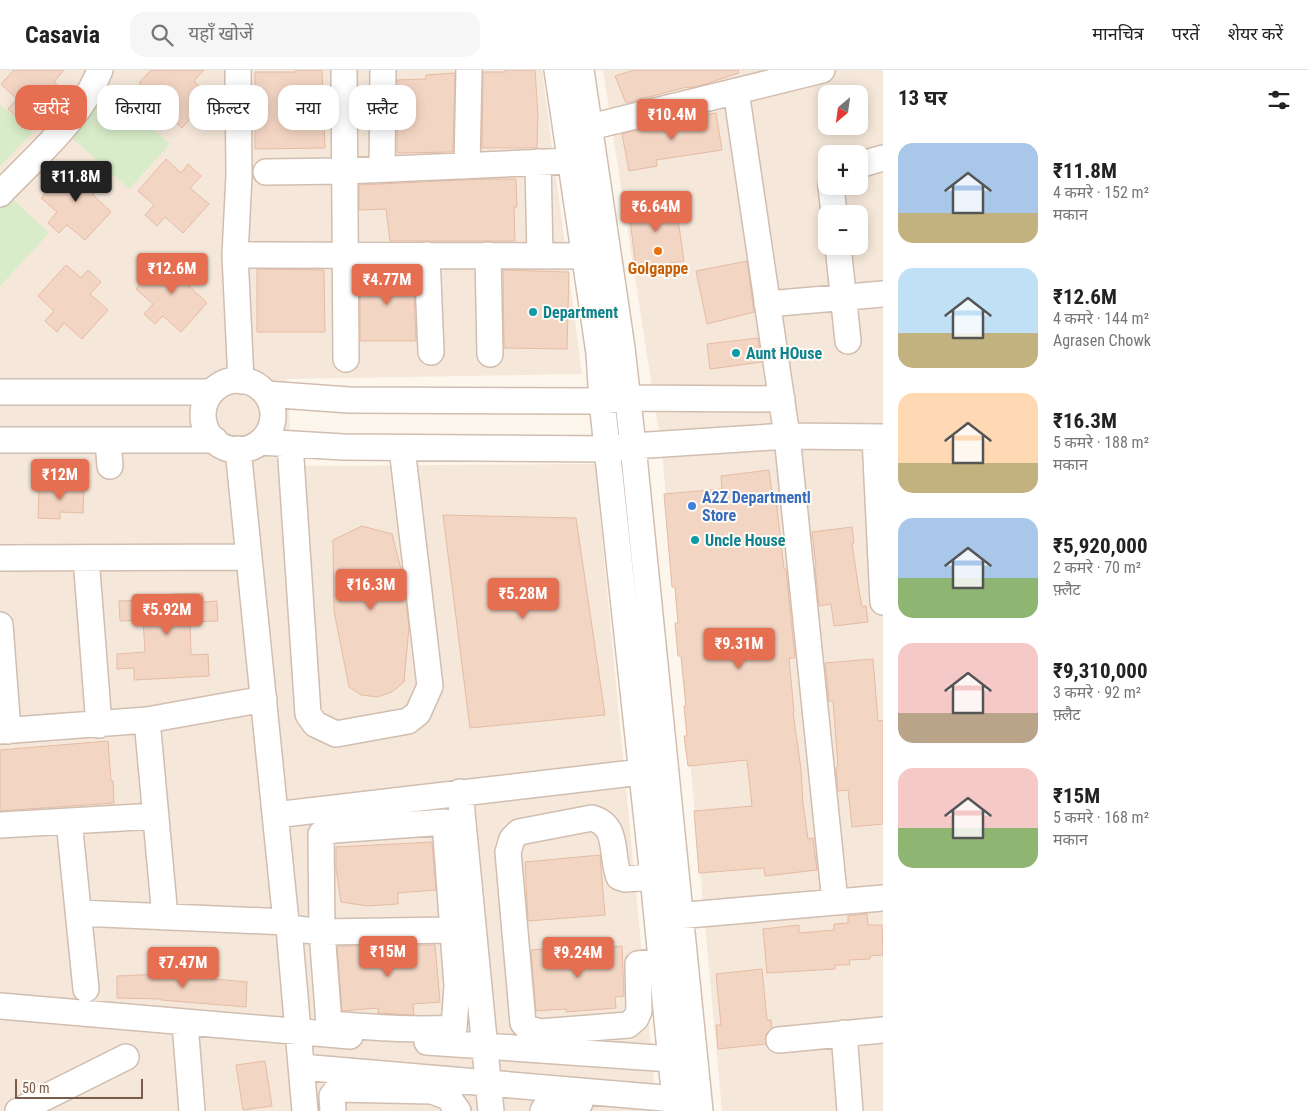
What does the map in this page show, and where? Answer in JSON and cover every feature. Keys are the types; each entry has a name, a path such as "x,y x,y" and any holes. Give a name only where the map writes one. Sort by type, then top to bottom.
{"street":[{"path":"0,194 64,127 88,96 100,70"},
{"path":"238,70 239,175 235,255 241,381"},
{"path":"344,70 346,359"},
{"path":"382,169 383,70"},
{"path":"467,166 470,70"},
{"path":"557,70 578,130 622,348 633,446 654,770 669,916 700,1111"},
{"path":"301,1067 488,1083 676,1105 662,961 669,916 653,877 654,770 608,449 599,353 570,161 578,130 582,70"},
{"path":"578,130 822,70"},
{"path":"736,91 787,436 835,902"},
{"path":"868,162 883,158"},
{"path":"266,172 344,171 570,161"},
{"path":"538,162 540,256"},
{"path":"235,255 584,256"},
{"path":"428,255 432,352"},
{"path":"488,255 490,354"},
{"path":"839,255 848,341"},
{"path":"768,304 883,294"},
{"path":"249,446 268,434 272,425 273,414 271,404 266,394 256,386 241,381 223,384 211,392 204,408 203,422 209,436 220,445 233,450 249,446 290,444 402,448 608,449 787,436 879,437 883,602"},
{"path":"0,392 211,392"},
{"path":"266,394 348,400 602,401 627,398 782,399"},
{"path":"0,440 215,440"},
{"path":"108,440 110,466"},
{"path":"290,444 308,714 315,724 336,734 408,721 418,713 430,686 402,448"},
{"path":"249,446 249,557 306,1111"},
{"path":"0,558 249,557"},
{"path":"86,558 99,724"},
{"path":"0,625 4,731 147,720 264,699"},
{"path":"147,720 165,917"},
{"path":"275,815 654,770"},
{"path":"460,792 491,1111"},
{"path":"0,826 156,816"},
{"path":"653,877 625,879 619,877 608,827 601,821 592,818 519,832 512,839 508,852 523,1023 528,1028 539,1032 628,1025 636,1018 639,1011 638,964 662,961"},
{"path":"68,821 86,989"},
{"path":"445,822 457,986 454,1028 434,1029 329,1024 322,932 321,834 334,830 445,822"},
{"path":"669,916 883,898"},
{"path":"79,913 288,925 322,932 452,930"},
{"path":"0,1006 297,1032 671,1059"},
{"path":"185,1023 192,1111"},
{"path":"778,1040 844,1032 883,1030"},
{"path":"844,1032 850,1111"},
{"path":"18,1111 126,1057"},
{"path":"333,1111 332,1096 338,1089 432,1091 448,1097 458,1111"},
{"path":"542,1111 546,1106 577,1103 639,1107 639,1111"}],"shaded area":[{"path":"0,70 542,70 582,374 287,379 292,466 595,464 657,1111 0,1111"},
{"path":"603,70 883,70 883,1111 722,1111 662,452"}],"green space":[{"path":"0,105 15,117 15,130 31,130 33,132 0,166"},
{"path":"97,106 97,130 154,130 170,144 129,189 69,135 74,130 87,130 87,116"},
{"path":"9,196 49,233 0,286 0,205"}],"building":[{"path":"14,70 64,70 54,82 57,85 15,85 15,97 1,84"},
{"path":"151,70 204,70 194,81 198,85 189,85 189,120 182,128 179,125 179,85 141,85 139,83"},
{"path":"296,70 322,70 323,85 278,85 278,130 324,130 325,148 255,149 255,130 268,130 268,85 255,85 255,72 296,72"},
{"path":"505,70 535,70 538,115 537,148 482,148 483,72 505,72"},
{"path":"634,70 738,70 739,73 702,85 687,87 626,103 615,76"},
{"path":"455,73 453,152 397,153 397,130 416,130 416,85 397,85 397,80 426,79 426,75"},
{"path":"15,101 15,115 8,109"},
{"path":"716,113 722,150 656,160 657,166 629,171 622,134"},
{"path":"166,159 181,173 188,164 201,176 190,188 209,204 183,233 165,217 157,226 145,215 154,205 138,191"},
{"path":"69,166 84,180 91,172 104,183 93,195 111,212 85,240 67,225 59,233 48,223 57,212 41,198"},
{"path":"516,179 517,207 514,207 515,241 390,241 386,209 359,210 359,185"},
{"path":"675,198 684,261 636,268 628,203"},
{"path":"165,258 180,271 187,263 200,275 189,286 207,303 181,332 163,316 155,324 144,314 153,304 136,289"},
{"path":"747,261 754,312 707,324 696,271"},
{"path":"66,265 81,278 88,270 101,282 90,294 108,310 82,339 64,323 57,332 45,321 54,311 38,296"},
{"path":"257,269 324,270 325,332 257,332"},
{"path":"360,270 413,270 416,341 360,341"},
{"name":"Department","path":"503,270 569,272 567,349 504,348"},
{"name":"Aunt HOuse","path":"758,338 762,362 710,369 707,344"},
{"path":"769,470 773,500 776,499 784,569 786,569 795,658 789,658 803,803 808,839 813,838 817,870 765,876 764,868 699,873 694,811 752,806 747,760 688,766 684,736 687,736 684,706 686,706 681,656 678,656 675,623 678,623 675,587 672,587 664,494 722,489 721,476"},
{"path":"39,487 84,487 83,513 60,512 60,519 38,518"},
{"path":"443,515 576,518 605,715 470,728"},
{"path":"362,526 392,534 403,577 409,627 404,682 392,692 377,697 361,695 349,687 334,611 333,540"},
{"path":"852,527 854,543 852,543 858,584 862,607 866,606 868,622 834,626 831,604 819,606 812,532"},
{"path":"203,593 203,602 217,601 218,621 190,622 191,655 208,654 209,676 134,680 134,668 117,669 117,654 145,652 143,620 120,621 119,601 171,599 171,594"},
{"path":"873,659 878,721 883,720 883,824 852,827 848,790 838,791 833,701 829,701 825,663"},
{"path":"108,741 114,803 0,811 0,750"},
{"path":"432,842 436,890 398,893 398,904 368,906 341,902 336,868 336,847"},
{"path":"600,855 605,915 528,921 525,862"},
{"path":"867,914 868,925 882,925 883,955 870,956 870,959 849,960 850,965 835,965 835,969 767,973 763,929 799,925 799,933 834,930 834,924 848,923 848,916"},
{"path":"435,945 440,1002 413,1004 414,1015 378,1013 378,1008 342,1011 337,946"},
{"path":"622,946 624,996 615,997 616,1008 566,1012 566,1009 536,1011 531,950 543,949 543,952"},
{"path":"762,969 767,1020 771,1020 772,1028 766,1034 766,1044 718,1049 716,1025 721,1025 716,974"},
{"path":"162,974 247,982 246,1007 161,999 117,998 117,976"},
{"path":"265,1061 272,1106 243,1110 236,1065"}],"place":[{"name":"Golgappe","path":"658,251"},
{"name":"Department","path":"533,312"},
{"name":"Aunt HOuse","path":"736,353"},
{"name":"A2Z Departmentl Store","path":"692,506"},
{"name":"Uncle House","path":"695,540"}]}
